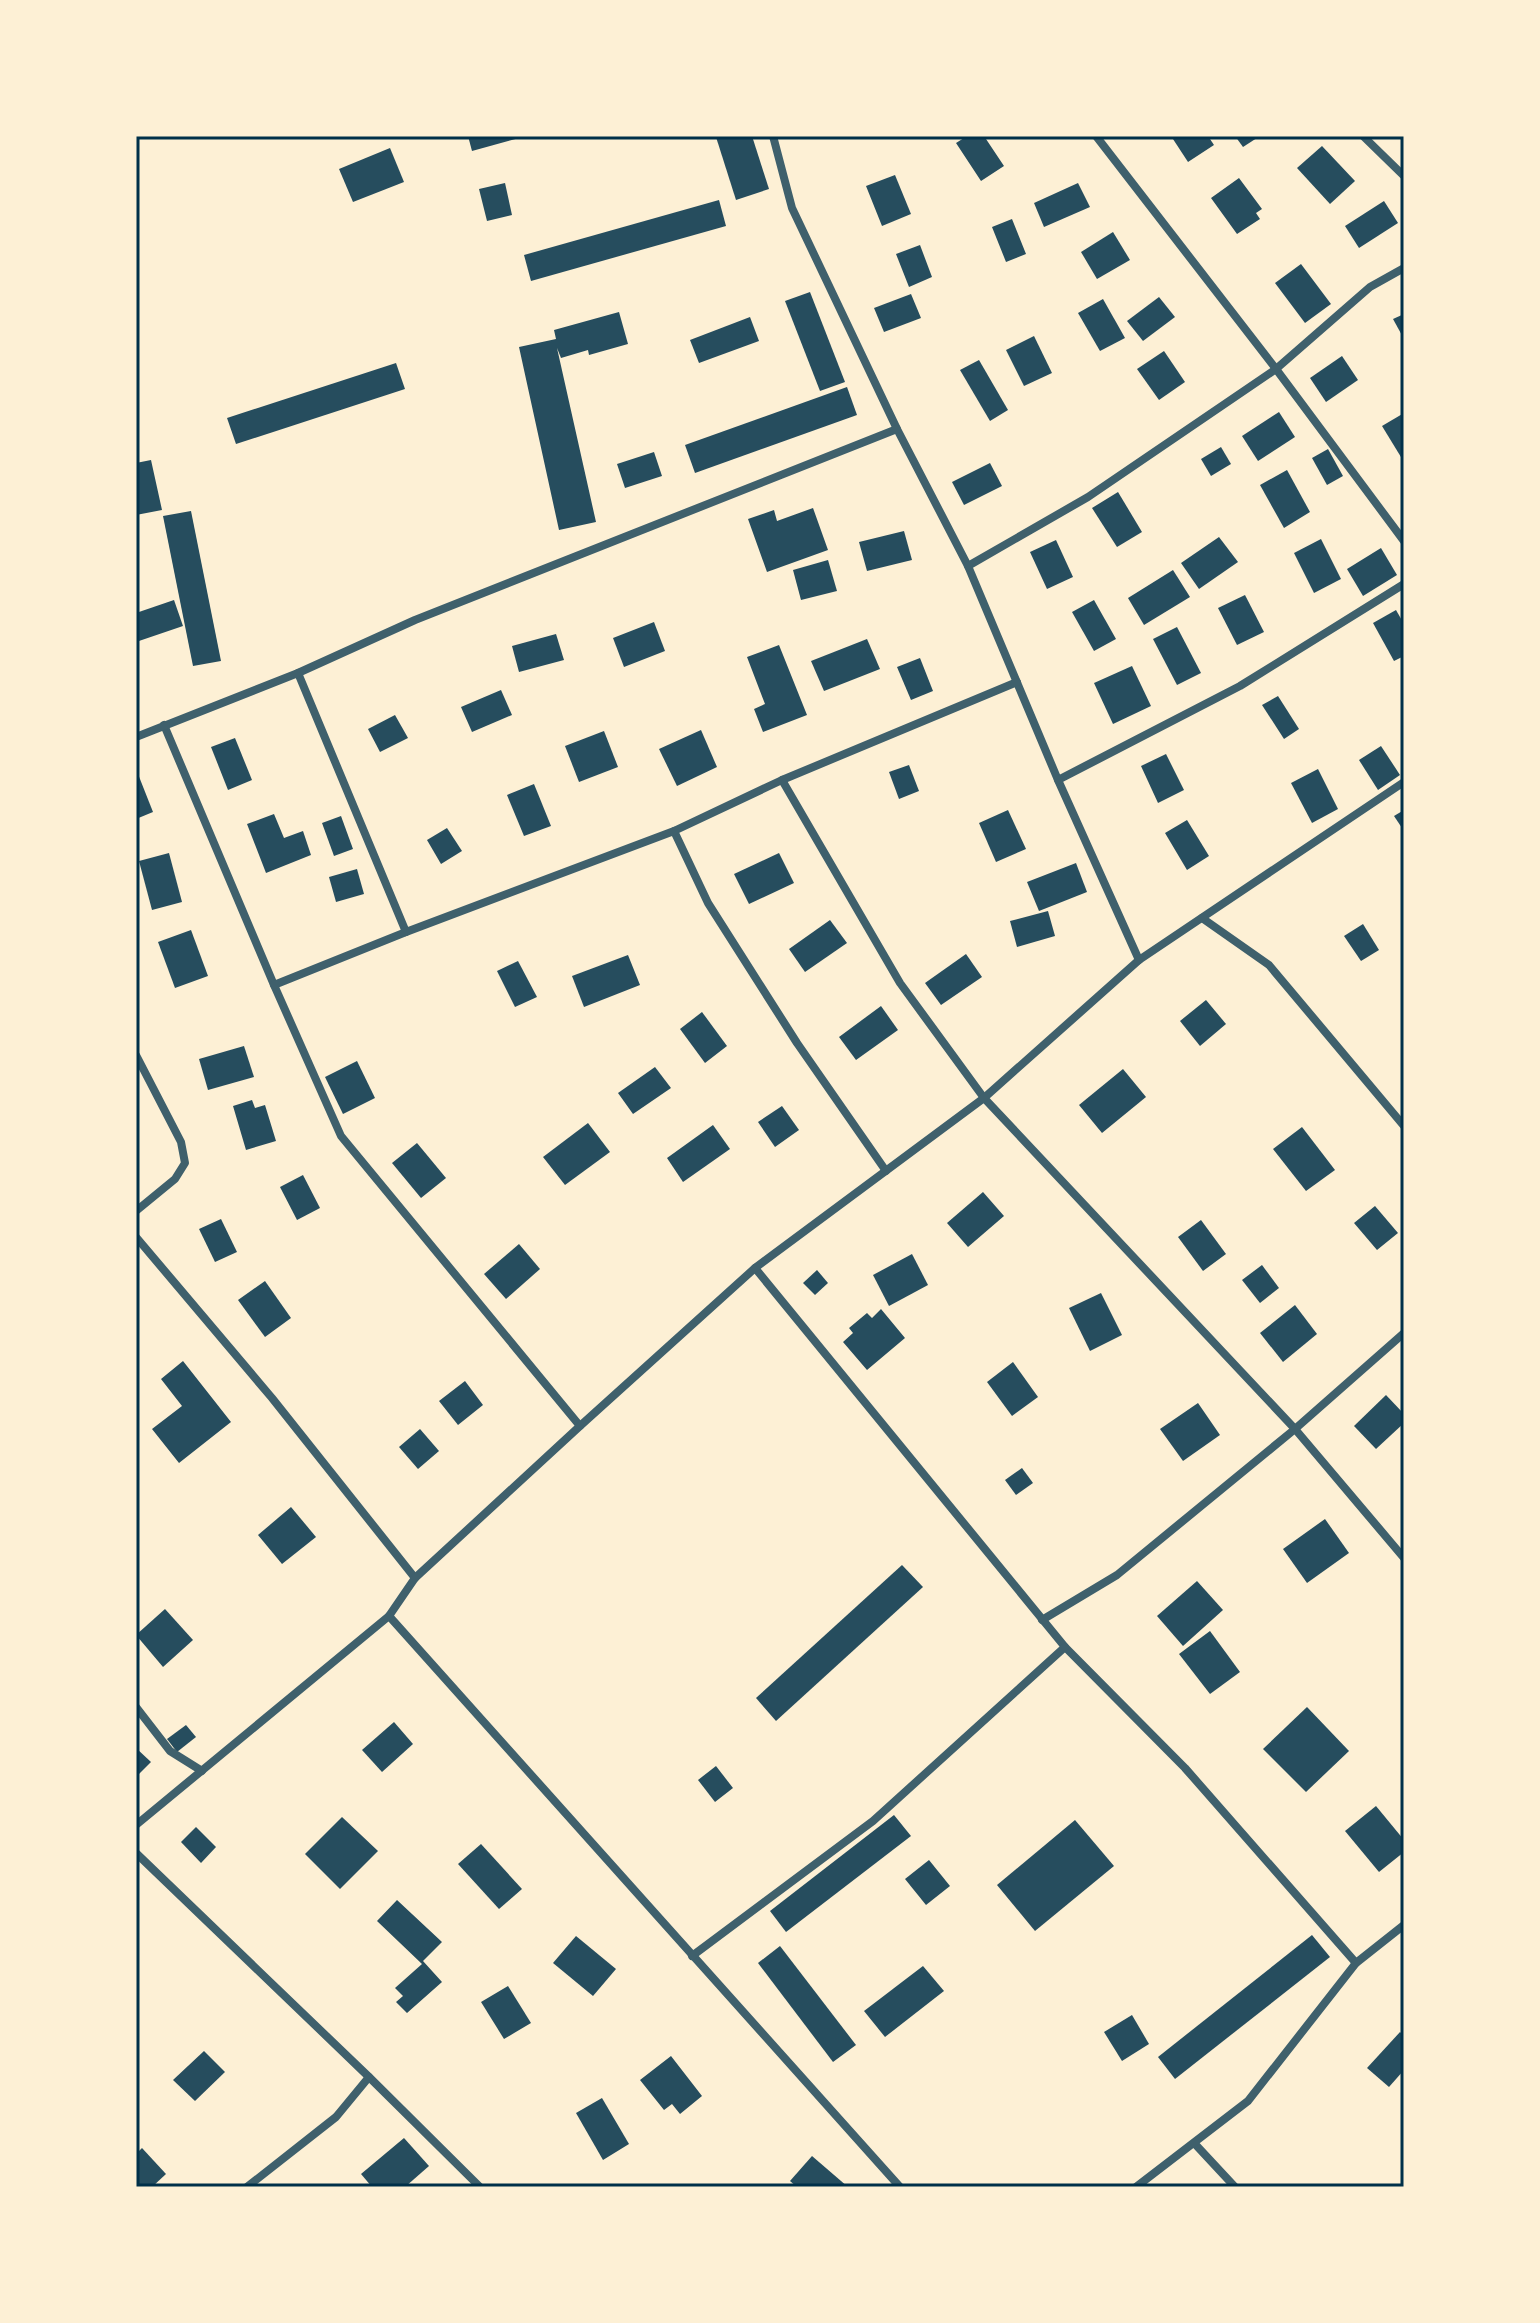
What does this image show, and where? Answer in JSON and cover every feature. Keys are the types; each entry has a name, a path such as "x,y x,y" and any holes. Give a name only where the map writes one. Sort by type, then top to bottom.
{"street":[{"path":"773,136 792,208 897,429 968,566 1058,780 1139,960"},
{"path":"1096,136 1404,541"},
{"path":"1363,136 1404,176"},
{"path":"968,566 1088,497 1276,369 1370,287 1404,268"},
{"path":"136,737 298,673 415,620 897,429"},
{"path":"1058,780 1240,686 1404,584"},
{"path":"298,673 406,932"},
{"path":"274,985 674,831 782,780 1017,682"},
{"path":"164,725 341,1136 580,1426"},
{"path":"782,780 900,983 984,1098 1295,1429 1404,1558"},
{"path":"136,1825 389,1616 415,1578 755,1268 984,1098 1139,960 1404,782"},
{"path":"674,831 708,903 797,1043 886,1171"},
{"path":"1202,918 1269,965 1404,1126"},
{"path":"136,1055 181,1142 185,1163 175,1179 136,1211"},
{"path":"136,1237 272,1398 415,1578"},
{"path":"755,1268 1065,1647 1185,1768 1356,1963"},
{"path":"1042,1620 1117,1575 1295,1429 1404,1333"},
{"path":"389,1616 900,2187"},
{"path":"692,1956 873,1821 1065,1647"},
{"path":"136,1707 170,1751 202,1771"},
{"path":"136,1853 480,2187"},
{"path":"1136,2187 1248,2101 1356,1963 1404,1925"},
{"path":"247,2187 336,2117 369,2077"},
{"path":"1195,2144 1235,2187"}],"building":[{"path":"468,136 523,136 523,137 472,151"},
{"path":"718,136 752,136 769,189 736,200"},
{"path":"962,136 984,136 1004,166 981,181 956,143 964,138"},
{"path":"1171,136 1208,136 1214,145 1188,162"},
{"path":"1235,136 1260,136 1243,147"},
{"path":"1322,146 1355,181 1330,204 1297,168"},
{"path":"390,148 404,182 353,202 339,169"},
{"path":"895,175 911,214 882,226 866,186"},
{"path":"1239,178 1262,209 1256,213 1260,219 1237,234 1211,198"},
{"path":"505,183 512,215 487,221 479,189"},
{"path":"1078,183 1090,207 1044,227 1034,203"},
{"path":"719,200 726,226 531,281 524,255"},
{"path":"1384,201 1398,223 1359,248 1345,226"},
{"path":"1012,219 1026,254 1006,262 992,227"},
{"path":"1113,232 1130,260 1097,279 1081,252"},
{"path":"920,245 932,277 909,287 896,254"},
{"path":"1301,264 1331,304 1305,323 1275,283"},
{"path":"810,292 845,382 820,391 785,301"},
{"path":"911,294 921,318 884,332 874,308"},
{"path":"1159,297 1175,317 1143,341 1127,321"},
{"path":"1103,299 1125,338 1100,351 1078,313"},
{"path":"619,312 628,344 589,355 588,350 561,358 557,348 596,522 559,530 519,347 556,339 554,330"},
{"path":"1404,314 1404,339 1393,319"},
{"path":"750,317 759,341 699,363 690,340"},
{"path":"1034,336 1052,373 1024,386 1006,350"},
{"path":"1164,351 1185,382 1159,400 1137,369"},
{"path":"1342,356 1358,380 1326,402 1310,378"},
{"path":"979,360 1008,410 990,421 960,370"},
{"path":"396,363 405,389 236,444 227,418"},
{"path":"847,387 857,415 695,473 685,445"},
{"path":"1279,412 1295,437 1258,461 1242,436"},
{"path":"1404,413 1404,462 1382,426"},
{"path":"1221,447 1231,464 1211,476 1201,459"},
{"path":"1328,449 1343,476 1327,485 1312,458"},
{"path":"654,452 662,476 625,488 617,464"},
{"path":"151,460 162,510 136,515 136,497 139,497 136,463"},
{"path":"990,463 1002,486 964,505 952,482"},
{"path":"1287,470 1310,512 1284,528 1260,485"},
{"path":"1118,492 1142,532 1117,547 1092,508"},
{"path":"813,508 828,550 767,572 748,519 774,510 777,521"},
{"path":"191,511 221,661 193,666 163,516"},
{"path":"904,531 912,560 867,571 859,542"},
{"path":"1219,537 1238,562 1199,589 1181,563"},
{"path":"1321,539 1341,579 1314,593 1294,553"},
{"path":"1056,540 1073,577 1047,589 1030,552"},
{"path":"1381,548 1397,575 1363,596 1347,569"},
{"path":"828,560 837,591 801,600 793,570"},
{"path":"1173,570 1190,597 1144,625 1128,598"},
{"path":"1245,595 1264,632 1237,645 1218,608"},
{"path":"174,600 183,626 136,642 136,613"},
{"path":"1094,600 1116,639 1094,651 1072,612"},
{"path":"1396,610 1404,624 1404,656 1394,661 1373,623"},
{"path":"654,622 665,651 624,667 613,638"},
{"path":"1177,627 1201,673 1177,685 1153,639"},
{"path":"556,634 564,660 519,672 512,646"},
{"path":"867,639 880,669 824,691 811,661"},
{"path":"779,645 807,715 763,732 754,709 765,704 747,657"},
{"path":"920,658 933,691 911,700 897,667"},
{"path":"1132,666 1151,706 1113,724 1094,683"},
{"path":"501,690 512,715 472,732 461,707"},
{"path":"1278,696 1299,729 1284,739 1262,705"},
{"path":"395,715 408,738 380,752 368,729"},
{"path":"701,730 717,767 677,786 659,749"},
{"path":"604,731 618,767 579,782 565,746"},
{"path":"235,738 252,780 228,790 211,747"},
{"path":"1381,746 1400,775 1378,790 1359,760"},
{"path":"1166,754 1184,790 1158,803 1141,766"},
{"path":"909,765 919,791 899,799 889,772"},
{"path":"136,769 153,812 136,819"},
{"path":"1318,769 1338,809 1312,823 1291,783"},
{"path":"534,784 551,826 524,836 507,795"},
{"path":"1008,810 1026,849 996,862 979,823"},
{"path":"1404,810 1404,831 1394,816"},
{"path":"274,814 284,838 303,831 311,855 266,873 247,824"},
{"path":"341,816 353,849 334,856 322,823"},
{"path":"1187,820 1209,856 1187,870 1165,833"},
{"path":"447,828 462,851 441,864 427,840"},
{"path":"169,853 182,902 152,910 139,861"},
{"path":"779,853 794,883 749,904 734,874"},
{"path":"1076,863 1087,892 1039,911 1027,882"},
{"path":"357,869 364,894 336,902 329,877"},
{"path":"1048,911 1055,936 1017,947 1010,921"},
{"path":"830,920 847,943 805,972 789,949"},
{"path":"1363,924 1379,950 1361,961 1344,936"},
{"path":"191,930 208,976 175,988 158,942"},
{"path":"966,954 982,977 941,1005 925,983"},
{"path":"628,955 640,985 584,1007 572,976"},
{"path":"518,961 537,997 515,1007 497,971"},
{"path":"1206,1000 1226,1024 1200,1046 1180,1021"},
{"path":"881,1006 898,1030 856,1060 839,1037"},
{"path":"702,1012 727,1046 705,1063 680,1029"},
{"path":"244,1046 254,1077 208,1090 199,1059"},
{"path":"357,1061 375,1098 343,1114 325,1077"},
{"path":"655,1067 671,1088 633,1114 618,1093"},
{"path":"1123,1069 1146,1097 1102,1133 1079,1105"},
{"path":"252,1100 255,1108 265,1105 276,1141 246,1150 233,1106"},
{"path":"782,1106 799,1130 775,1147 758,1122"},
{"path":"588,1123 610,1152 565,1185 543,1157"},
{"path":"713,1125 730,1149 683,1182 667,1158"},
{"path":"1302,1127 1335,1170 1306,1191 1273,1149"},
{"path":"417,1143 446,1178 421,1198 392,1163"},
{"path":"303,1175 320,1208 297,1220 280,1187"},
{"path":"983,1192 1004,1216 968,1247 947,1223"},
{"path":"1375,1206 1398,1233 1377,1250 1354,1223"},
{"path":"221,1219 237,1252 215,1262 199,1229"},
{"path":"1201,1220 1226,1254 1203,1271 1178,1237"},
{"path":"519,1244 540,1269 506,1299 484,1274"},
{"path":"912,1254 928,1285 889,1306 873,1275"},
{"path":"1262,1265 1279,1288 1260,1303 1242,1280"},
{"path":"817,1270 828,1283 815,1295 803,1283"},
{"path":"265,1281 291,1318 265,1337 238,1300"},
{"path":"1101,1293 1122,1335 1090,1351 1069,1308"},
{"path":"1295,1305 1317,1334 1283,1362 1260,1333"},
{"path":"881,1309 905,1338 867,1370 843,1342 853,1333 849,1328 867,1313 872,1318"},
{"path":"183,1361 231,1422 179,1463 152,1429 182,1406 161,1379"},
{"path":"1013,1362 1038,1397 1012,1416 987,1382"},
{"path":"465,1381 483,1405 458,1425 439,1401"},
{"path":"1386,1395 1404,1414 1404,1423 1376,1449 1354,1426"},
{"path":"1198,1403 1220,1435 1183,1461 1160,1429"},
{"path":"420,1429 439,1451 418,1469 399,1447"},
{"path":"1022,1468 1033,1483 1016,1495 1005,1480"},
{"path":"291,1507 316,1537 282,1564 258,1535"},
{"path":"1325,1519 1349,1553 1307,1583 1283,1549"},
{"path":"902,1565 923,1587 776,1721 756,1698"},
{"path":"1197,1581 1223,1610 1183,1646 1157,1616"},
{"path":"165,1609 193,1640 163,1667 136,1635"},
{"path":"1210,1631 1240,1672 1210,1694 1179,1654"},
{"path":"1307,1707 1349,1751 1306,1792 1263,1749"},
{"path":"394,1722 413,1744 382,1772 362,1750"},
{"path":"186,1725 196,1737 177,1752 167,1739"},
{"path":"136,1748 151,1762 136,1777"},
{"path":"716,1766 733,1788 715,1802 698,1780"},
{"path":"1376,1806 1404,1840 1404,1852 1379,1872 1345,1831"},
{"path":"894,1815 911,1836 786,1932 770,1911"},
{"path":"342,1817 378,1851 340,1889 305,1854"},
{"path":"1075,1820 1114,1866 1035,1931 997,1885"},
{"path":"196,1827 216,1847 201,1863 181,1842"},
{"path":"481,1844 522,1889 499,1909 458,1864"},
{"path":"929,1860 950,1886 926,1905 905,1879"},
{"path":"397,1900 442,1942 423,1961 442,1982 407,2013 396,2002 403,1996 395,1988 422,1964 377,1921"},
{"path":"1312,1935 1330,1957 1175,2079 1158,2057"},
{"path":"576,1936 616,1969 593,1996 553,1963"},
{"path":"780,1946 856,2045 833,2062 758,1963"},
{"path":"923,1966 944,1991 885,2037 864,2011"},
{"path":"508,1986 531,2023 504,2039 481,2002"},
{"path":"1132,2015 1149,2044 1122,2061 1104,2032"},
{"path":"1400,2032 1404,2036 1404,2070 1389,2087 1367,2068"},
{"path":"204,2051 225,2072 195,2101 173,2080"},
{"path":"671,2056 702,2096 680,2114 672,2104 664,2110 640,2080"},
{"path":"602,2098 629,2144 603,2160 576,2113"},
{"path":"404,2138 429,2166 405,2187 372,2187 361,2174"},
{"path":"142,2148 166,2174 152,2187 136,2187 136,2154"},
{"path":"812,2156 848,2187 797,2187 790,2181"}]}
